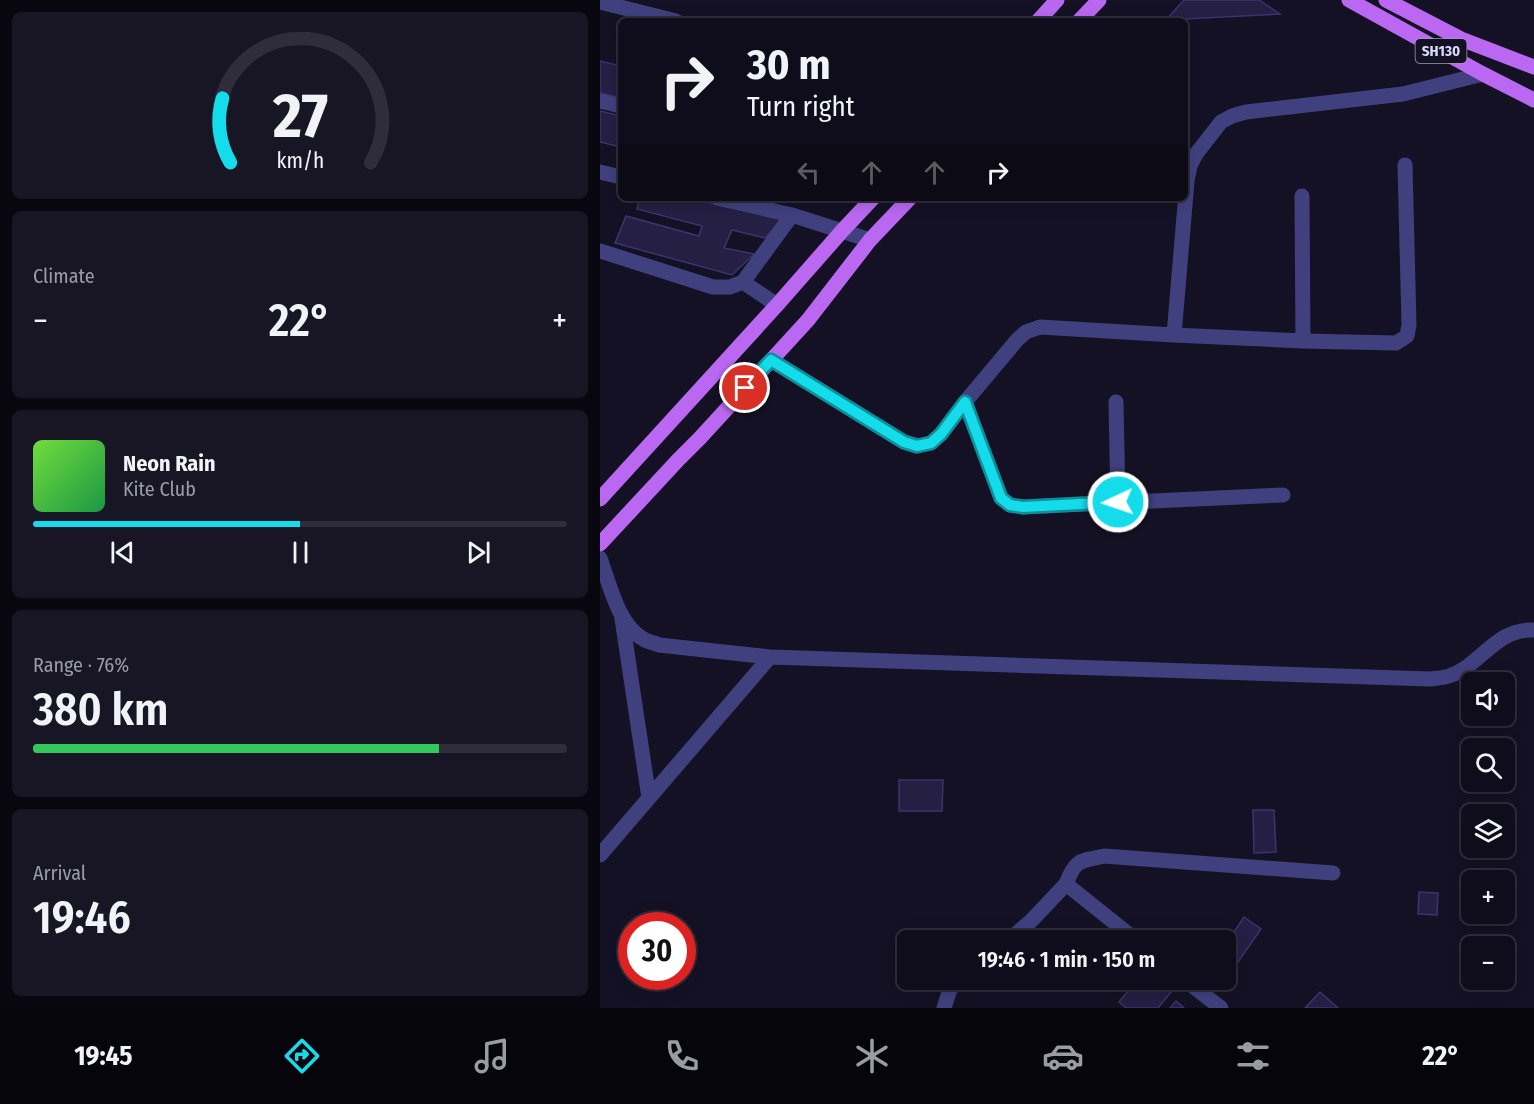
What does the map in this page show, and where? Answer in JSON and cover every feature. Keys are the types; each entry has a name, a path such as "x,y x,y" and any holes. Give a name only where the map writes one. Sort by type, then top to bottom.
{"main road":[{"path":"1041,18 1057,0"},
{"path":"1082,18 1099,0"},
{"name":"SH130","path":"1349,0 1534,100"},
{"path":"1386,0 1461,39 1534,67"},
{"path":"600,499 870,201"},
{"path":"600,544 808,320 870,240 907,201"}],"street":[{"path":"600,2 664,18"},
{"path":"1188,176 1196,154 1221,122 1232,116 1246,112 1403,94 1483,74"},
{"path":"600,101 618,105"},
{"path":"771,360 904,442 917,446 931,443 941,434 1017,340 1026,332 1040,327 1303,341 1396,343 1407,336 1409,325 1405,165"},
{"path":"600,172 618,176"},
{"path":"1302,196 1303,341"},
{"path":"731,201 792,214 870,240"},
{"path":"1174,335 1185,201"},
{"path":"600,251 713,287 730,287 743,282 792,214"},
{"path":"743,282 777,305"},
{"path":"965,402 1001,498 1010,505 1023,507 1283,495"},
{"path":"1116,402 1118,502"},
{"path":"600,558 621,616 649,798"},
{"path":"621,616 632,630 645,640 659,645 770,657 1430,679 1449,676 1465,667 1507,635 1534,630"},
{"path":"600,855 770,657"},
{"path":"1020,930 1066,884 1072,868 1083,860 1104,856 1334,873"},
{"path":"1066,884 1124,930"},
{"path":"944,1008 950,990"},
{"path":"1198,990 1221,1008"}],"building":[{"path":"1184,0 1259,0 1280,14 1188,19 1168,18"},
{"path":"600,61 618,65 618,97 600,93"},
{"path":"600,111 618,115 618,146 600,142"},
{"path":"639,201 702,201 782,219 765,238 732,230 724,248 754,254 732,275 615,243 626,216 699,236 702,226 637,209"},
{"path":"899,780 943,780 942,811 899,811"},
{"path":"1253,810 1274,810 1276,852 1254,853"},
{"path":"1419,892 1438,893 1437,915 1418,914"},
{"path":"1244,917 1261,929 1236,965 1236,930"},
{"path":"1129,990 1168,990 1171,992 1158,1008 1126,1008 1119,1002"},
{"path":"1320,992 1338,1008 1305,1008"},
{"path":"1176,1001 1184,1008 1170,1008"}],"route":[{"path":"745,388 771,360 904,442 917,446 931,443 941,434 965,402 1001,498 1010,505 1023,507 1118,502"}]}
